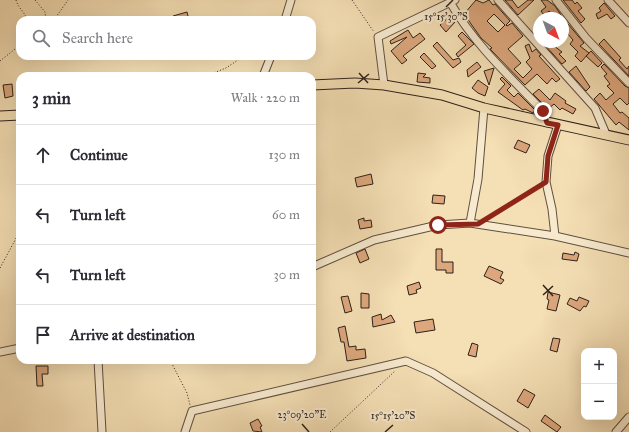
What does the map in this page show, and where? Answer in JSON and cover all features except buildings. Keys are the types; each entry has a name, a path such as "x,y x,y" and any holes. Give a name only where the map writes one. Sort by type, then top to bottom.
{"main road":[{"path":"316,85 355,83 384,85 442,95 484,108 629,140"},
{"path":"0,116 16,115"}],"street":[{"path":"286,16 291,0"},
{"path":"498,0 594,108 606,134"},
{"path":"556,0 586,38 629,83"},
{"path":"608,0 629,23"},
{"path":"384,85 378,37 452,1 461,21 481,47 543,111 547,123"},
{"path":"265,72 269,60"},
{"path":"474,224 484,108"},
{"path":"555,236 552,209 546,182 548,156 558,125"},
{"path":"316,265 374,240 438,225 474,224 555,236 629,253"},
{"path":"0,352 16,349"},
{"path":"185,432 192,411 406,361 433,374 526,432"},
{"path":"98,364 102,432"},
{"path":"616,432 629,416"}],"path":[{"path":"16,0 18,8 25,16"},
{"path":"35,0 45,12 46,16"},
{"path":"57,16 68,0"},
{"path":"352,0 378,37"},
{"path":"0,61 16,48"},
{"path":"216,72 226,68 238,60"},
{"path":"474,224 546,182"},
{"path":"0,268 16,238"},
{"path":"172,364 187,393 192,411"},
{"path":"330,432 395,371"}],"route":[{"path":"438,225 478,224 546,182 548,156 558,125 547,123 543,111"}]}
